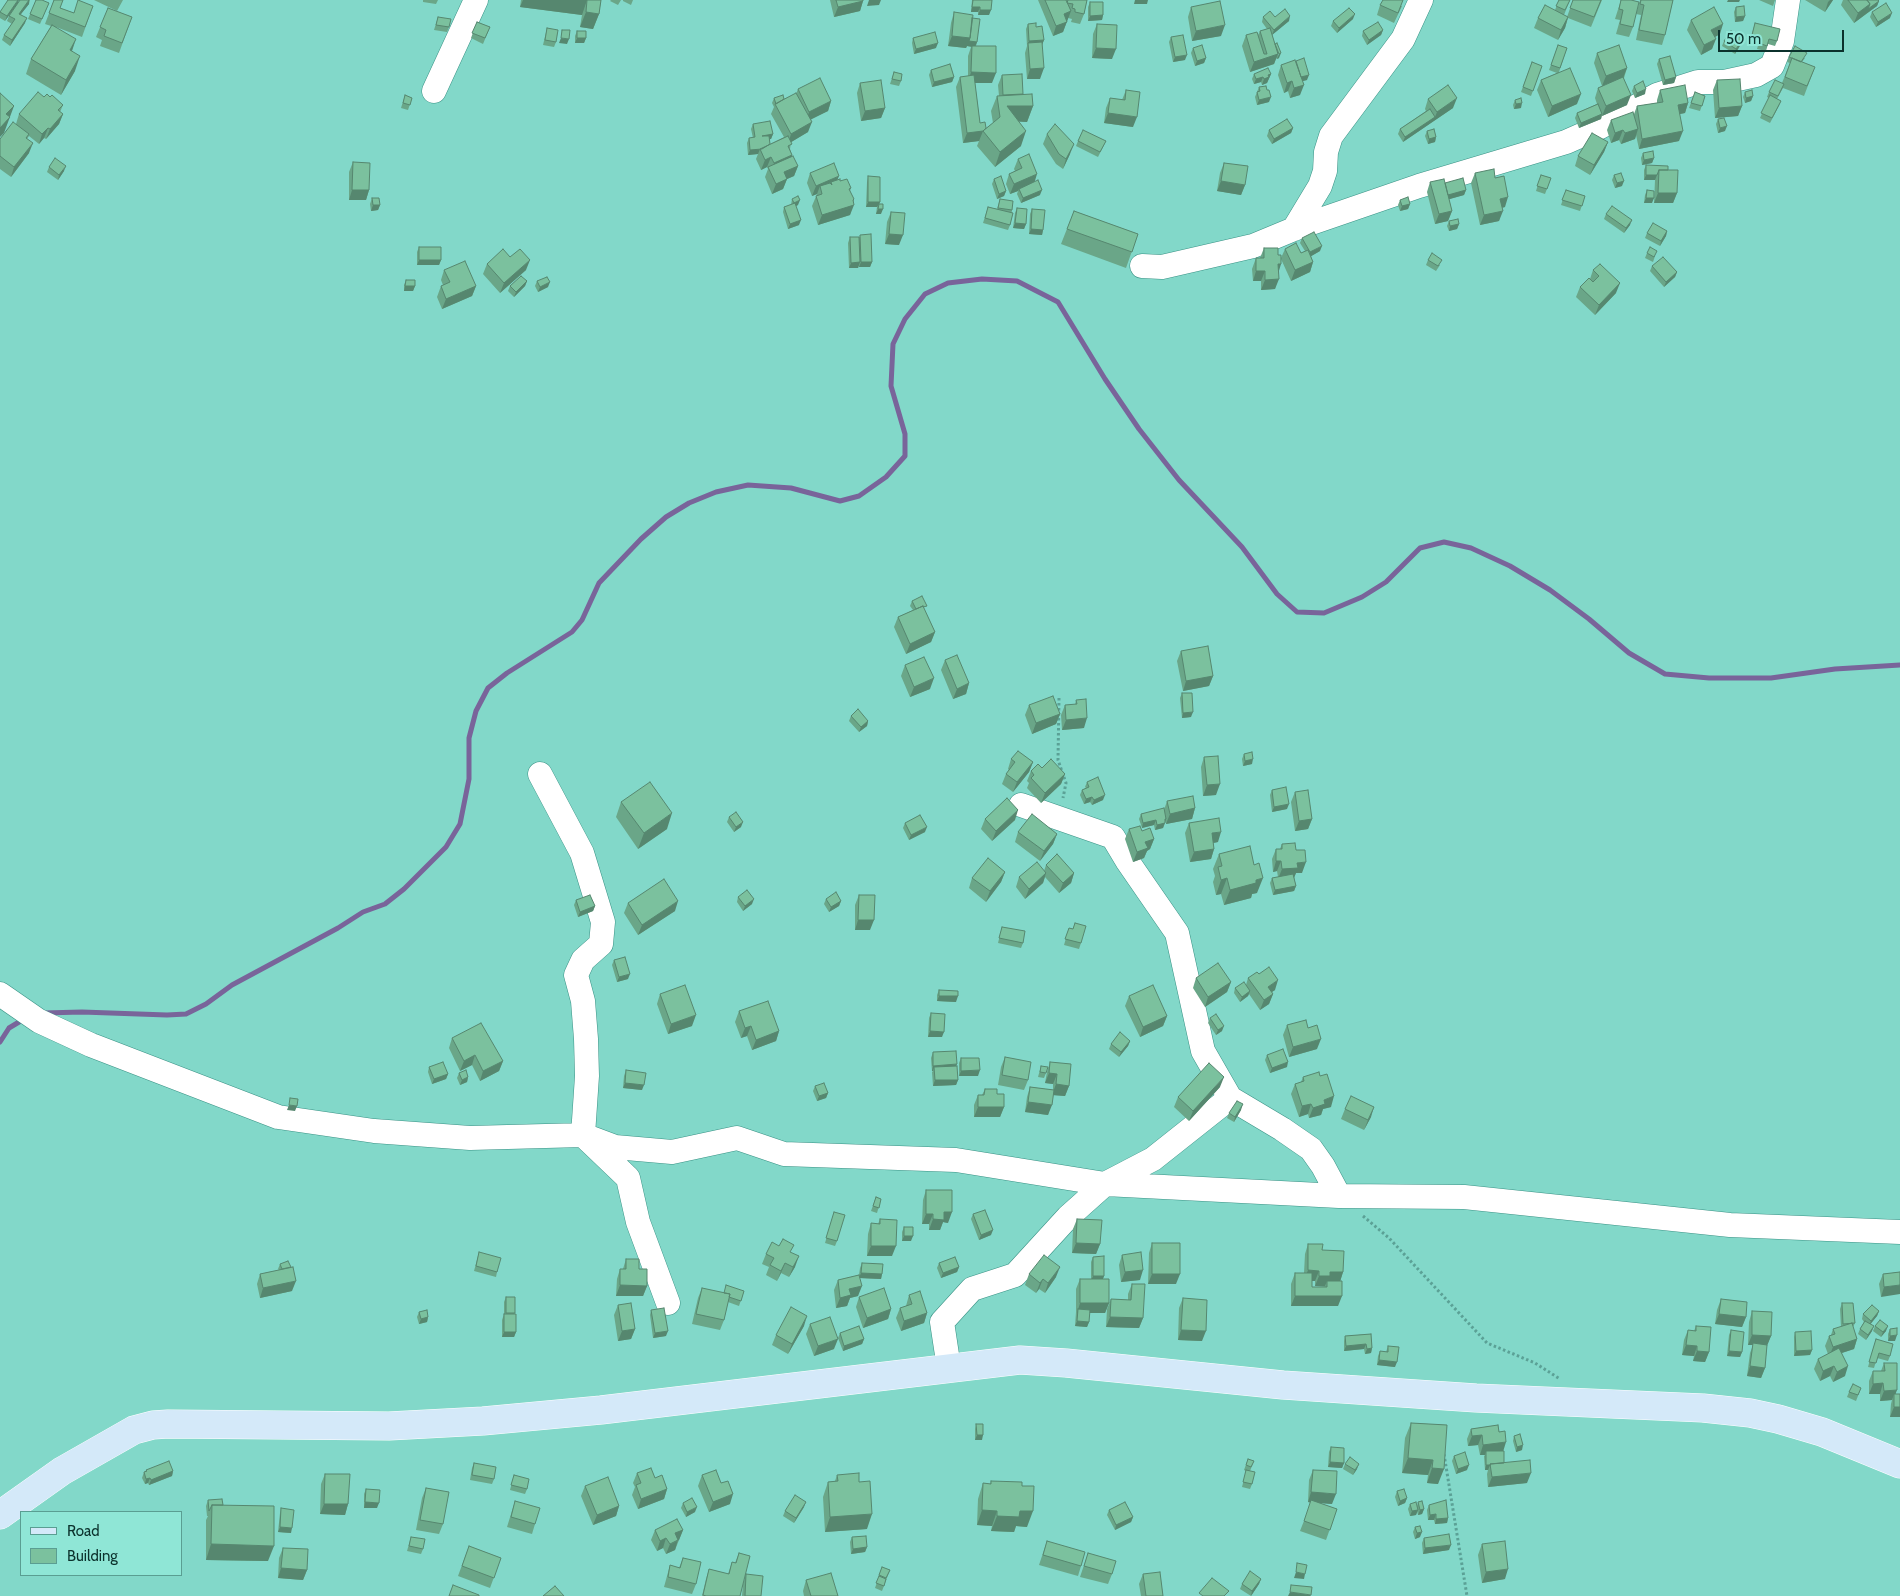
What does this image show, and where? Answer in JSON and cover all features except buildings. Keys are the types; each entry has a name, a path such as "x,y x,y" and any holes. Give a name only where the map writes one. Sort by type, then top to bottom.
{"main road":[{"path":"0,1515 62,1471 134,1430 153,1425 389,1426 484,1421 601,1410 949,1368 1036,1360 1283,1386 1476,1398 1703,1408 1750,1413 1786,1421 1848,1442 1900,1464"}],"street":[{"path":"434,91 476,0"},
{"path":"1294,229 1320,186 1325,171 1326,152 1331,136 1403,39 1420,0"},
{"path":"1142,266 1162,267 1253,246 1294,229 1419,186 1566,142 1657,95 1698,82 1724,82 1756,75 1772,66 1782,40 1788,0"},
{"path":"540,774 582,853 603,922 601,944 583,960 576,975 583,1001 586,1039 587,1076 583,1135"},
{"path":"1022,804 1113,837 1177,933 1203,1051 1230,1098 1282,1128 1311,1149 1323,1166 1339,1196"},
{"path":"0,994 39,1021 91,1045 278,1116 374,1131 470,1138 583,1135 615,1147 672,1152 737,1138 784,1154 956,1160 1105,1184 1339,1196 1464,1198 1730,1225 1900,1232"},
{"path":"949,1368 942,1322 972,1289 1015,1275 1068,1217 1105,1184 1153,1159 1230,1098"},
{"path":"583,1135 628,1178 638,1222 668,1303"}],"path":[{"path":"1059,698 1058,760 1066,783 1060,817"},
{"path":"1339,1196 1389,1238 1487,1343 1534,1363 1566,1383"},
{"path":"1443,1446 1467,1596"}],"waterway":[{"path":"44,1013 186,1014 206,1004 232,985 338,928 363,912 385,904 404,889 446,847 460,824 469,779 469,738 476,711 488,688 507,673 572,632 582,620 599,583 641,539 666,517 689,503 716,492 748,485 791,488 840,501 859,496 886,477 905,456 905,434 891,386 893,344 905,319 925,294 948,283 982,279 1017,281 1058,302 1105,379 1139,429 1179,480 1242,547 1277,594 1297,612 1324,613 1362,597 1386,582 1420,548 1444,542 1471,548 1510,566 1550,590 1589,619 1629,653 1665,674 1709,678 1771,678 1835,669 1900,665"},
{"path":"0,1042 9,1028 24,1019"}]}
